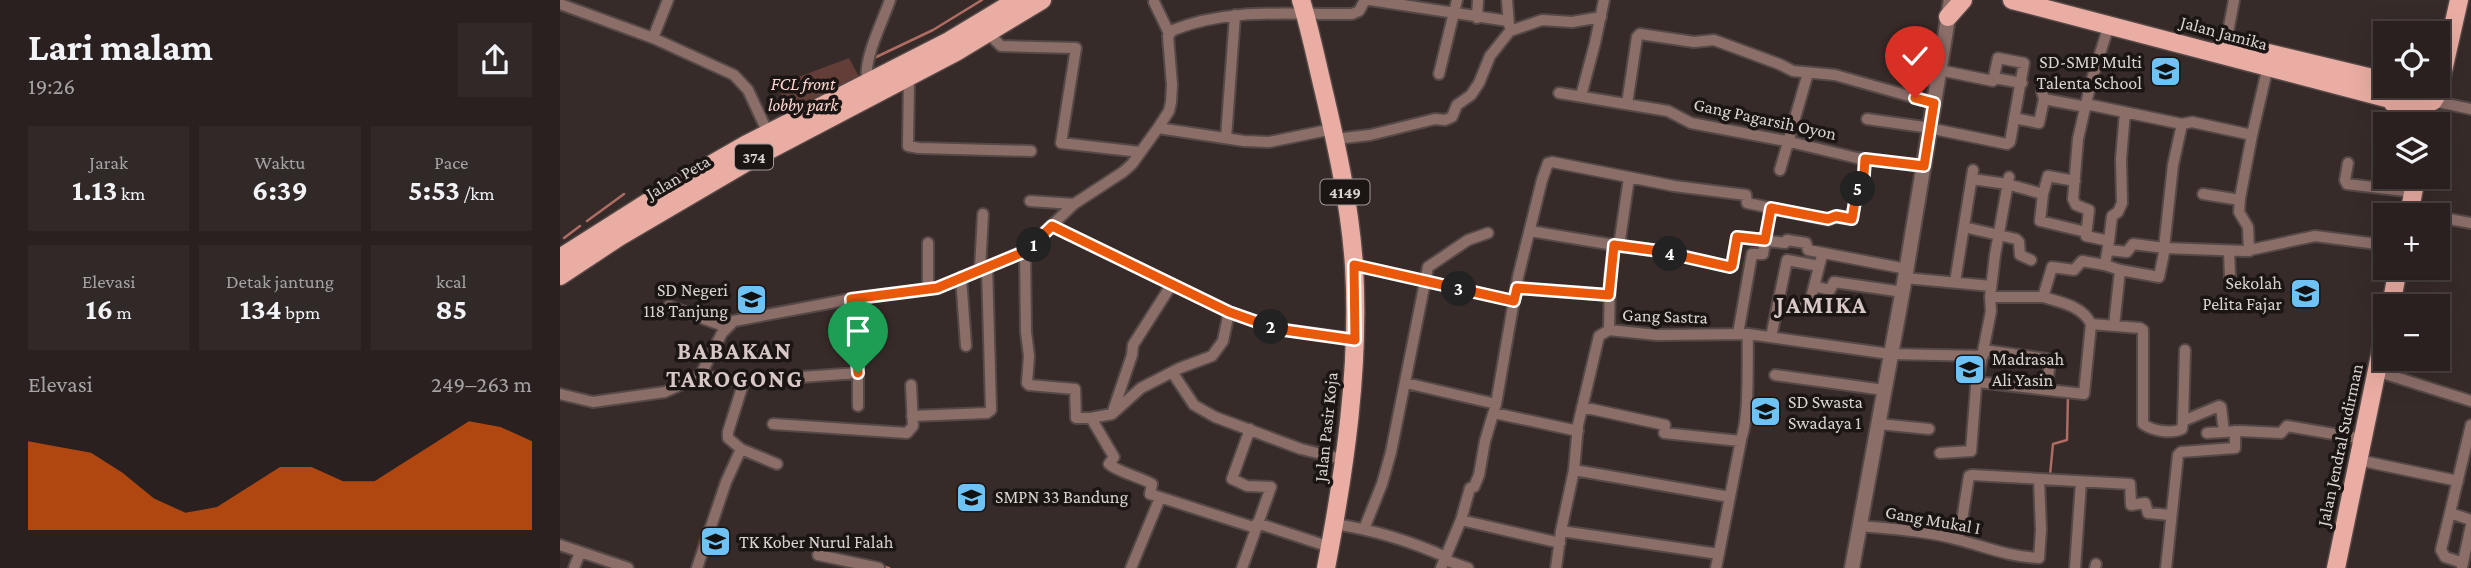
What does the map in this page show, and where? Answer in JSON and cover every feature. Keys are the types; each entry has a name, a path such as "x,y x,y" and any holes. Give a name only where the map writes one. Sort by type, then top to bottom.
{"main road":[{"name":"Jalan Peta","path":"560,258 909,77 1017,0"},
{"name":"Jalan Peta","path":"560,276 670,188 768,133 868,83 988,33 1042,0"},
{"path":"1948,7 1964,0"},
{"name":"Jalan Jamika","path":"2012,0 2268,66 2373,87"},
{"name":"Jalan Jamika","path":"2059,0 2226,43 2373,86"},
{"path":"2444,21 2449,0"},
{"path":"2450,40 2459,0"},
{"name":"Jalan Pasir Koja","path":"1303,6 1343,175 1354,265 1355,340 1346,460 1326,568"},
{"name":"Jalan Jendral Sudirman","path":"2336,568 2376,371"}],"street":[{"path":"653,38 668,0"},
{"path":"868,83 868,64 891,0"},
{"path":"1168,33 1176,28 1214,18 1303,6 1352,14 1359,11 1367,0 1477,18 1509,26 1542,20 1572,22 1601,18"},
{"path":"1439,74 1457,0"},
{"path":"1477,18 1478,0"},
{"path":"1158,128 1269,142 1334,134 1370,135 1435,119 1445,120 1452,117 1457,105 1471,95 1490,56 1509,26 1507,0"},
{"path":"1581,96 1604,0"},
{"path":"2226,43 2234,0"},
{"path":"700,376 726,327 734,321 851,299 937,288 1026,251 1073,204 1123,173 1158,128 1171,103 1168,33 1154,2"},
{"path":"560,4 653,38 734,75 744,83 768,133"},
{"path":"1852,568 1905,279 1948,7"},
{"path":"1226,138 1235,15"},
{"path":"2109,25 2078,139 2074,203 2090,209 2087,237 2127,252 2131,244 2249,251 2311,237 2373,244"},
{"path":"988,33 1001,46 1076,48 1061,142 1140,152"},
{"path":"1627,104 1639,35 1656,35 1694,42 1714,40 1793,71 1835,75 1934,103"},
{"path":"1867,119 2007,144 2011,140 2024,62 1999,58 1993,81 1939,70"},
{"path":"2249,251 2248,228 2239,212 2239,200 2268,66"},
{"path":"1780,170 1808,73"},
{"path":"909,77 908,146 1031,151"},
{"path":"1994,78 2021,83"},
{"name":"Gang Pagarsih Oyon","path":"1559,93 1668,111 1691,123 1865,159 1924,166"},
{"path":"2014,118 2039,123 2043,96 2252,135"},
{"path":"2432,98 2471,109"},
{"path":"2114,326 2112,216 2122,204 2121,159 2125,112"},
{"path":"2043,297 2052,267 2074,270 2082,261 2159,276 2165,248 2173,165 2182,124"},
{"path":"1444,562 1461,520 1470,488 1474,487 1479,475 1495,408 1514,301 1548,163 1693,189 1746,195 1747,203 1828,219 1836,216 1852,219 1857,190 1863,189 1865,159"},
{"path":"2348,163 2345,180 2347,184 2373,184"},
{"path":"1955,282 1973,175 2008,181 2043,194"},
{"path":"2075,181 2048,176 2040,221 2086,232"},
{"name":"Gang Sastra","path":"1629,178 1609,295 1609,330 1657,335 1743,334 1890,354 1983,353 2048,359 2050,363 2046,390"},
{"path":"1940,453 1971,451 1978,382 1991,311 1998,234 2008,181"},
{"path":"2203,194 2239,200"},
{"path":"1030,201 1073,204"},
{"path":"1716,568 1745,411 1743,334 1752,254 1763,254 1771,208"},
{"path":"912,416 987,413 991,410 983,267 983,214"},
{"path":"2450,219 2471,223"},
{"path":"1052,226 1229,312 1277,329 1355,340"},
{"path":"1964,228 2016,239 2019,242 2020,255 2031,260"},
{"path":"1530,231 1659,251 1730,267 1737,237 1806,243 1808,250 1905,279"},
{"path":"1364,529 1382,484 1430,264 1468,240 1488,233"},
{"path":"928,243 928,289"},
{"path":"1026,251 1029,356 1027,383 1075,389 1074,416 1091,418 1112,414 1142,388 1171,372 1207,360 1216,353 1226,334 1229,312"},
{"path":"2229,251 2230,277"},
{"path":"1804,306 1809,306 1819,266 1817,252"},
{"path":"1771,337 1787,260 1819,266"},
{"path":"1354,265 1514,301"},
{"path":"961,277 966,346"},
{"path":"1814,286 1830,290 1835,282 1905,279 1955,282 1991,291 2043,297 2072,306 2088,317 2091,324 2084,394 1978,382"},
{"path":"1112,414 1133,345 1172,284"},
{"path":"1517,288 1609,295"},
{"path":"851,299 858,373 858,406"},
{"path":"669,306 726,327"},
{"path":"2091,324 2143,330 2145,427 2180,431 2183,421 2185,350"},
{"path":"1556,568 1574,470 1582,407 1599,336 1609,330"},
{"path":"2376,371 2471,401"},
{"path":"1171,372 1194,405 1215,417 1301,449 1346,460"},
{"path":"560,394 597,402 665,392 700,376 744,381 858,373"},
{"path":"1775,376 1884,390"},
{"path":"744,381 728,438 741,449 777,464"},
{"path":"1406,383 1578,431"},
{"path":"773,424 904,433 912,429 911,385"},
{"path":"1582,407 1665,425 1664,433 1741,440"},
{"path":"2166,568 2179,453 2235,449 2221,407 2183,421"},
{"path":"1091,418 1114,457 1109,463 1112,467 1152,484 1150,495 1330,547"},
{"path":"1879,424 1929,429"},
{"path":"2207,433 2281,433 2287,426 2363,439"},
{"path":"2471,426 2442,544 2443,555 2462,565 2471,525"},
{"path":"1242,568 1270,486 1247,486 1231,480 1250,429"},
{"path":"696,568 726,482 741,449"},
{"path":"2358,460 2458,481"},
{"path":"1574,470 1730,497"},
{"path":"1959,539 1970,475 2130,484 2132,505 2145,503 2148,513 2171,515"},
{"name":"Gang Mukal I","path":"1861,526 1959,539 1983,546 1992,552 2039,558 2039,480"},
{"path":"2075,568 2081,482"},
{"path":"1131,568 1160,498"},
{"path":"2450,513 2471,520"},
{"path":"1461,520 1560,537 1719,554"},
{"path":"1335,524 1417,544 1444,562 1468,568"},
{"path":"560,545 606,564 628,568"},
{"path":"575,568 580,552"},
{"path":"818,555 878,568"}],"green space":[{"name":"FCL front lobby park","path":"849,58 864,86 794,119 777,85"}],"waterway":[{"path":"872,59 933,30 982,0"},
{"path":"587,221 624,194"},
{"path":"564,238 580,226"},
{"path":"2050,475 2053,444 2067,440 2068,395"},
{"path":"882,566 889,568"}],"place":[{"name":"SD-SMP Multi Talenta School","path":"2165,72"},
{"name":"Sekolah Pelita Fajar","path":"2305,293"},
{"name":"SD Negeri 118 Tanjung","path":"751,300"},
{"name":"Madrasah Ali Yasin","path":"1969,369"},
{"name":"SD Swasta Swadaya 1","path":"1765,412"},
{"name":"SMPN 33 Bandung","path":"972,497"},
{"name":"TK Kober Nurul Falah","path":"716,542"}],"district":[{"name":"JAMIKA","path":"1822,304"},
{"name":"BABAKAN TAROGONG","path":"735,364"}],"route":[{"path":"858,373 851,299 937,288 1026,251 1052,226 1229,312 1277,329 1355,340 1354,265 1514,301 1517,288 1609,295 1614,245 1659,251 1730,267 1737,237 1765,240 1771,208 1828,219 1836,216 1852,219 1857,190 1863,189 1865,159 1924,166 1934,103 1915,98"}]}
